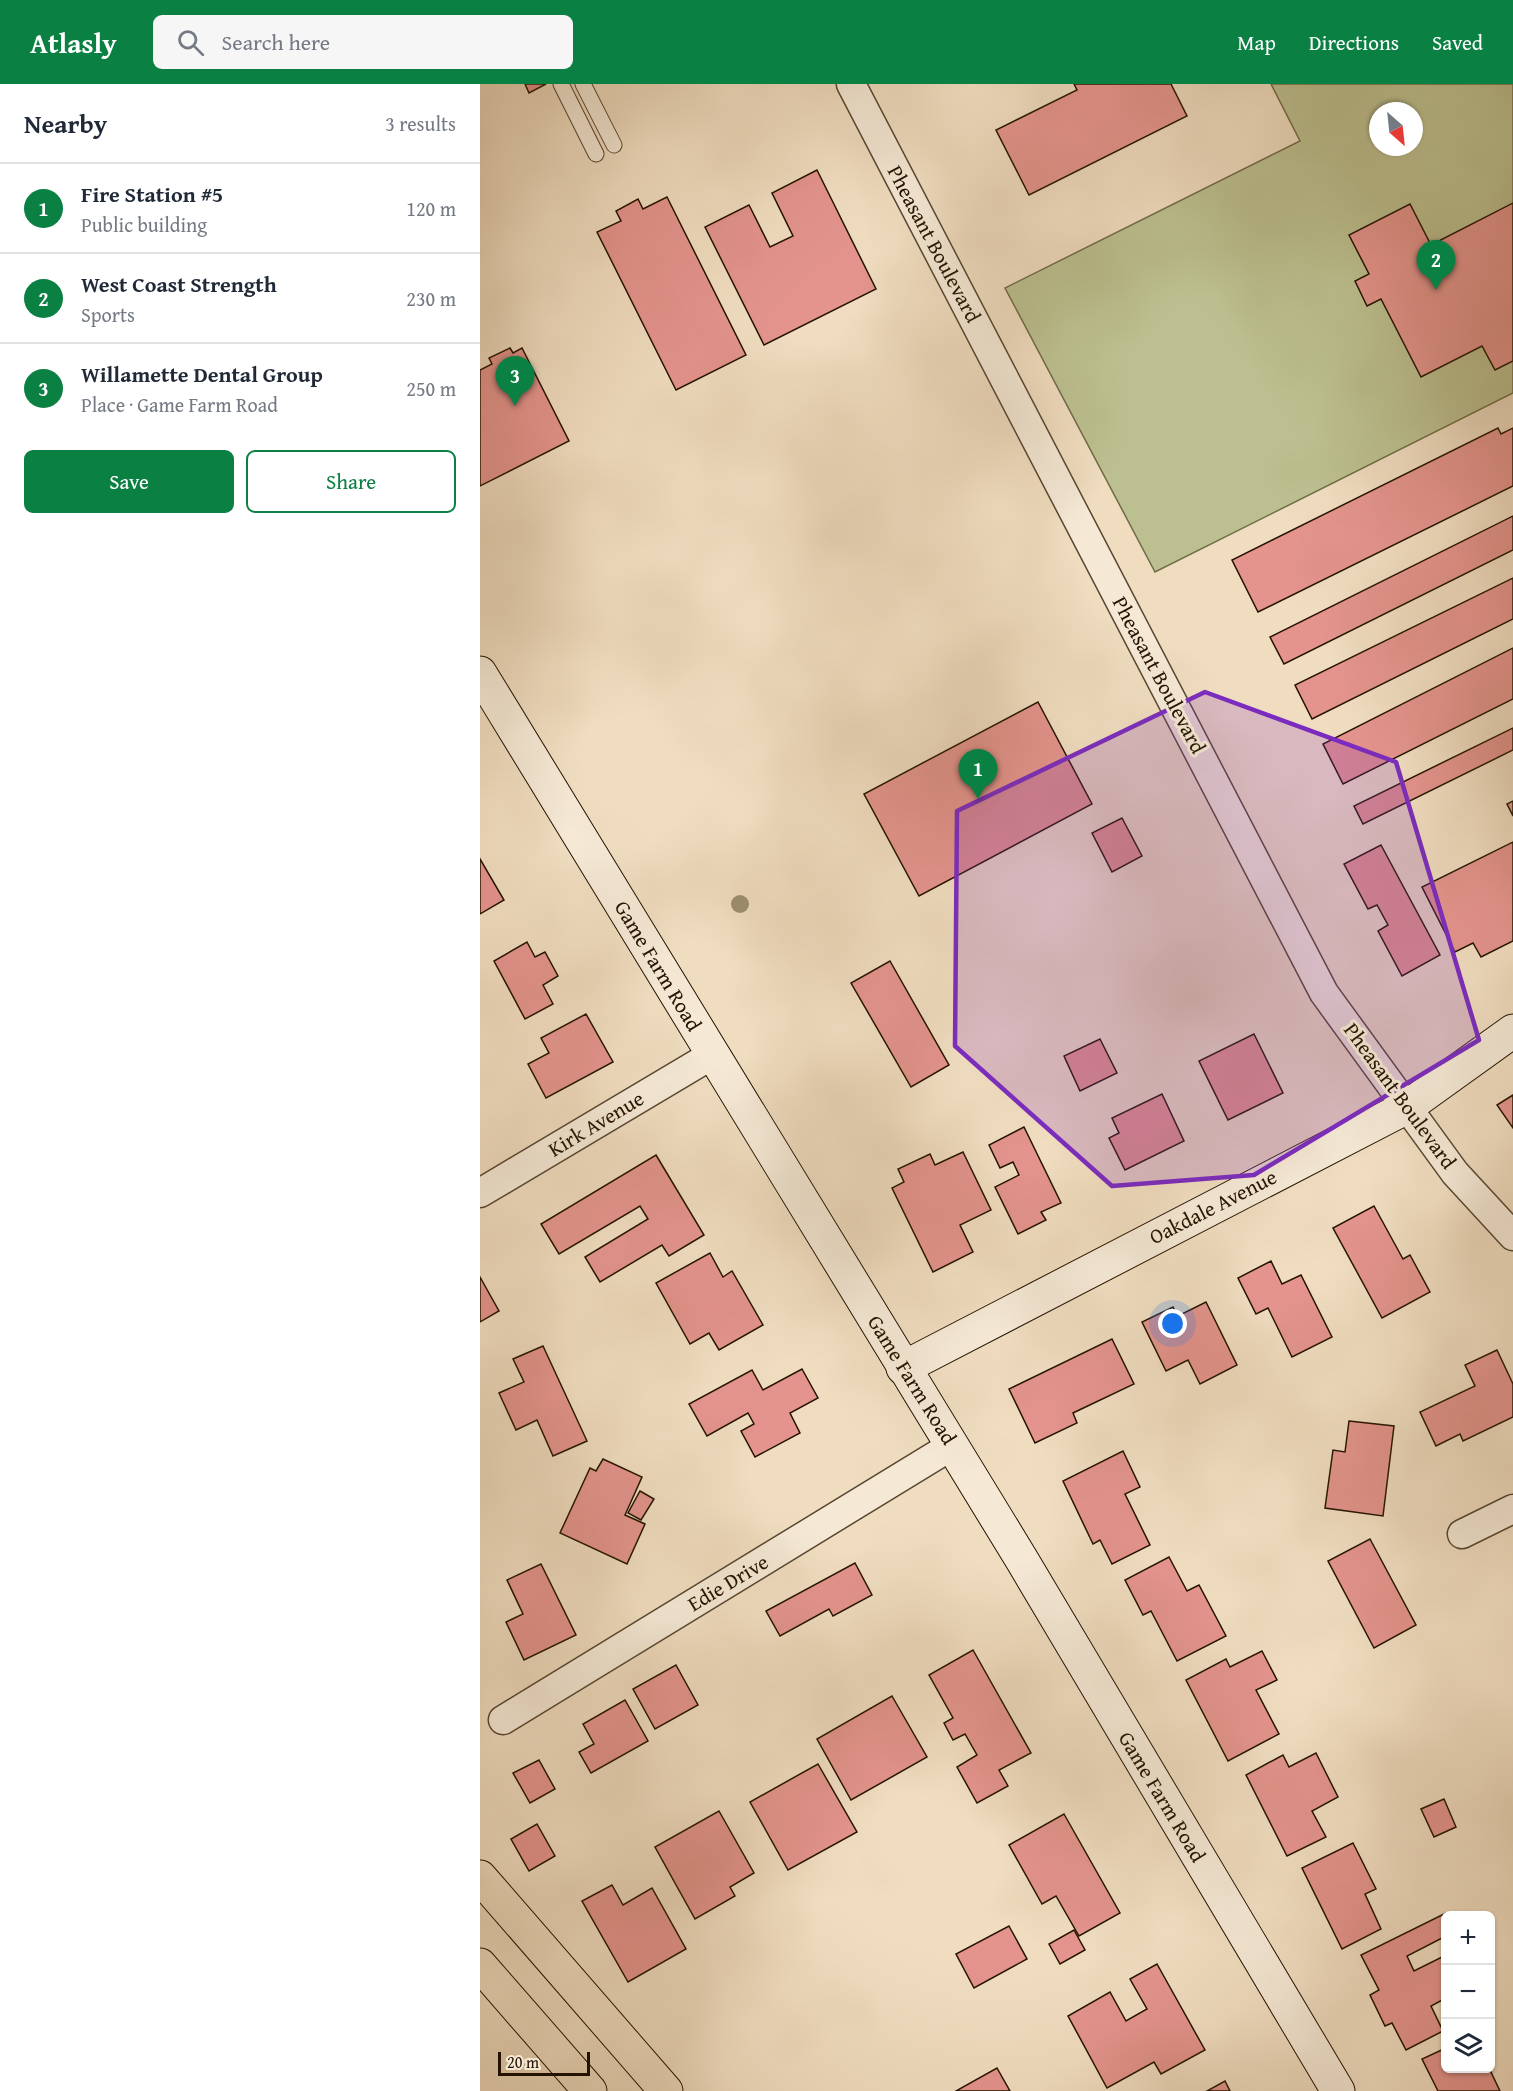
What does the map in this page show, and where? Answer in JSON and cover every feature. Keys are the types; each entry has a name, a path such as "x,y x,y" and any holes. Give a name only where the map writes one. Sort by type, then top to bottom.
{"main road":[{"path":"480,1877 666,2091"},
{"path":"480,1965 590,2091"}],"street":[{"name":"Pheasant Boulevard","path":"851,84 1324,993 1455,1173 1513,1236"},
{"name":"Game Farm Road","path":"480,673 903,1368 953,1445 1338,2091"},
{"name":"Oakdale Avenue","path":"903,1368 1407,1107 1513,1030"},
{"name":"Kirk Avenue","path":"480,1193 712,1054"},
{"name":"Edie Drive","path":"503,1720 953,1445"},
{"path":"1462,1534 1513,1509"}],"lane":[{"path":"561,84 596,154"},
{"path":"583,84 614,145"}],"highlighted area":[{"path":"1205,692 1396,762 1479,1040 1254,1175 1112,1186 955,1046 957,811"}],"green space":[{"path":"1271,84 1513,84 1513,393 1155,572 1005,288 1300,141"}],"building":[{"path":"525,84 546,84 529,93"},
{"path":"1074,84 1171,84 1187,116 1029,195 996,130 1077,90"},
{"path":"817,170 876,289 764,345 705,227 749,205 770,247 793,236 772,193"},
{"path":"667,197 746,355 676,390 597,232 621,221 616,211 638,199 643,209"},
{"path":"1513,203 1513,361 1495,370 1482,346 1421,377 1381,299 1367,306 1355,281 1369,274 1349,235 1410,204 1431,245"},
{"path":"510,348 513,353 522,348 569,441 480,486 480,370 492,364 489,358"},
{"path":"1498,428 1501,434 1513,428 1513,486 1258,612 1232,560"},
{"path":"1513,516 1513,550 1284,664 1270,637"},
{"path":"1513,578 1513,619 1312,719 1295,685"},
{"path":"1513,648 1513,699 1343,784 1323,744"},
{"path":"1038,702 1092,804 919,896 864,794"},
{"path":"1513,728 1513,750 1363,824 1354,806"},
{"path":"1513,801 1513,816 1507,804"},
{"path":"1122,818 1142,856 1112,872 1092,833"},
{"path":"1513,842 1513,941 1481,957 1473,943 1455,952 1422,887"},
{"path":"1381,845 1440,955 1402,976 1378,931 1388,925 1377,905 1368,909 1344,864"},
{"path":"480,859 504,900 480,914"},
{"path":"527,942 535,957 545,952 558,976 543,985 553,1004 525,1019 494,961"},
{"path":"890,961 949,1065 911,1087 851,983"},
{"path":"586,1014 613,1062 546,1098 528,1064 549,1053 541,1038"},
{"path":"1254,1034 1283,1093 1228,1120 1199,1061"},
{"path":"1100,1039 1117,1073 1080,1091 1064,1056"},
{"path":"1162,1094 1184,1141 1125,1170 1109,1138 1119,1133 1112,1118"},
{"path":"1513,1095 1513,1128 1497,1105"},
{"path":"1024,1127 1061,1203 1041,1212 1046,1220 1018,1234 995,1187 1019,1175 1013,1162 1000,1168 989,1145"},
{"path":"963,1152 991,1210 960,1225 973,1252 933,1272 892,1188 904,1182 898,1169 930,1154 935,1165"},
{"path":"656,1155 704,1235 669,1256 662,1245 600,1282 585,1257 648,1219 640,1206 559,1254 541,1224"},
{"path":"1374,1206 1403,1259 1410,1255 1430,1292 1382,1318 1333,1228"},
{"path":"710,1253 723,1277 732,1271 763,1325 719,1350 709,1333 690,1344 656,1283"},
{"path":"1271,1261 1282,1284 1301,1275 1332,1337 1292,1357 1268,1308 1256,1314 1238,1278"},
{"path":"480,1277 499,1311 480,1322"},
{"path":"1206,1302 1237,1365 1200,1384 1188,1360 1166,1371 1142,1322 1173,1307 1178,1316"},
{"path":"1112,1339 1134,1384 1073,1413 1077,1423 1035,1443 1009,1389"},
{"path":"543,1346 587,1441 553,1456 537,1420 516,1430 499,1393 524,1382 513,1359"},
{"path":"1497,1350 1513,1384 1513,1417 1463,1441 1460,1434 1436,1446 1420,1412 1475,1386 1465,1365"},
{"path":"802,1369 818,1398 790,1413 800,1433 755,1457 741,1431 754,1424 748,1413 707,1436 689,1404 752,1370 763,1390"},
{"path":"1349,1421 1394,1426 1383,1516 1325,1508 1333,1450 1345,1452"},
{"path":"1123,1451 1140,1487 1125,1494 1150,1545 1112,1564 1100,1540 1093,1544 1063,1481"},
{"path":"603,1459 642,1477 625,1515 645,1524 627,1564 560,1533 590,1468 596,1471"},
{"path":"640,1491 654,1499 641,1520 628,1513"},
{"path":"1370,1539 1416,1625 1374,1648 1328,1561"},
{"path":"1169,1557 1187,1591 1199,1585 1226,1636 1177,1661 1151,1611 1143,1615 1125,1580"},
{"path":"855,1563 872,1595 833,1616 829,1609 780,1636 766,1611"},
{"path":"541,1564 576,1635 524,1660 506,1622 523,1614 507,1580"},
{"path":"973,1650 1031,1753 999,1770 1008,1786 977,1803 957,1767 977,1755 965,1734 953,1740 944,1723 953,1718 929,1675"},
{"path":"1262,1651 1277,1680 1256,1690 1279,1734 1228,1761 1186,1680 1226,1659 1230,1667"},
{"path":"676,1665 698,1705 655,1729 633,1689"},
{"path":"892,1696 927,1757 851,1800 817,1739"},
{"path":"625,1700 648,1741 591,1773 579,1752 594,1744 583,1724"},
{"path":"1316,1753 1338,1797 1312,1811 1326,1837 1287,1856 1246,1775 1283,1755 1289,1767"},
{"path":"539,1760 555,1789 530,1803 513,1773"},
{"path":"818,1764 857,1832 788,1870 750,1802"},
{"path":"1444,1799 1456,1827 1434,1837 1421,1809"},
{"path":"719,1811 754,1873 730,1887 735,1896 695,1919 655,1847"},
{"path":"1064,1814 1120,1913 1079,1936 1056,1896 1042,1904 1009,1845"},
{"path":"537,1824 555,1856 529,1871 511,1839"},
{"path":"1353,1843 1376,1889 1365,1894 1381,1929 1342,1949 1302,1868"},
{"path":"612,1885 623,1905 652,1888 686,1949 628,1982 582,1901"},
{"path":"1441,1915 1441,1939 1407,1956 1414,1971 1441,1958 1441,2001 1431,2006 1441,2027 1441,2032 1406,2050 1392,2023 1385,2026 1370,1995 1379,1990 1361,1955"},
{"path":"1009,1926 1027,1959 974,1988 956,1954"},
{"path":"1074,1930 1085,1950 1060,1964 1049,1944"},
{"path":"1157,1964 1205,2050 1161,2074 1154,2062 1107,2088 1068,2016 1110,1992 1126,2021 1147,2009 1130,1979"},
{"path":"1441,2050 1441,2073 1491,2073 1500,2091 1438,2091 1422,2059"},
{"path":"997,2068 1010,2091 956,2091"},
{"path":"1225,2081 1230,2091 1207,2091"}],"place":[{"name":"West Coast Strength","path":"1436,290"},
{"name":"Willamette Dental Group","path":"515,406"},
{"name":"Fire Station #5","path":"978,799"}]}
